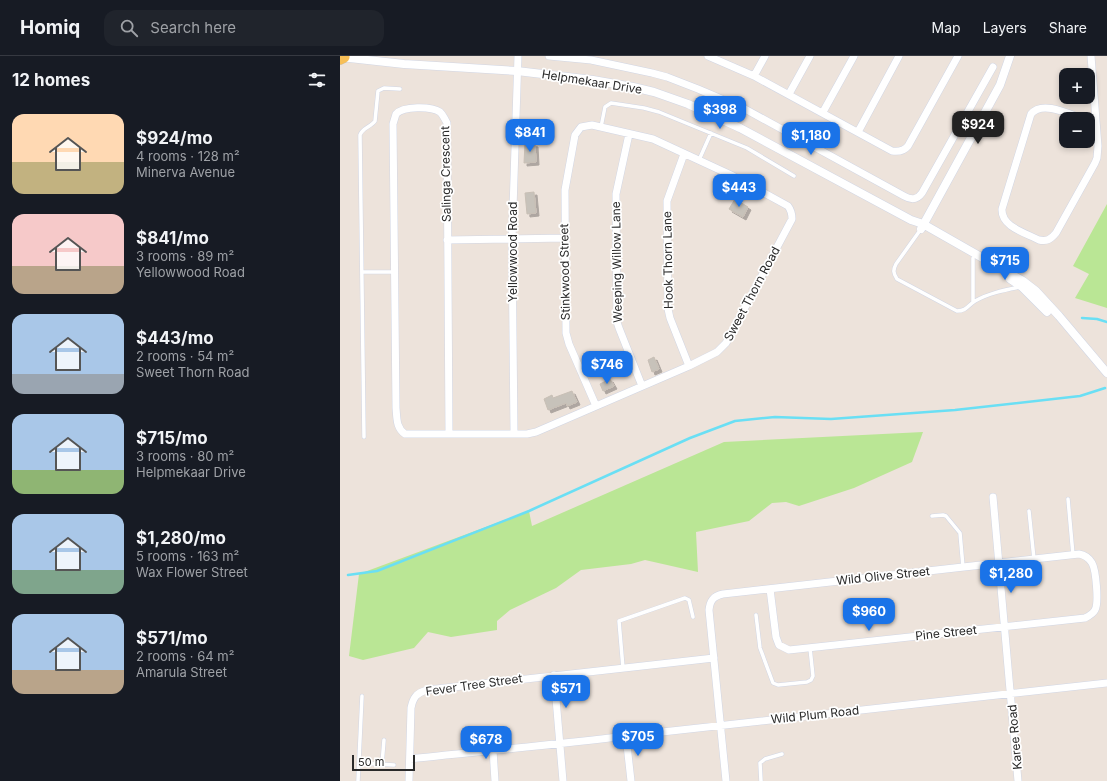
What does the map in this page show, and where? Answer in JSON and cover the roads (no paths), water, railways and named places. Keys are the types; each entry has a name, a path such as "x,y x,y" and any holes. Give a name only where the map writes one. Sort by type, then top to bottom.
{"street":[{"name":"Yellowwood Road","path":"514,434 512,239 518,56"},
{"path":"549,56 592,58 666,77 725,100 745,109 911,199 918,198 922,193 993,67"},
{"path":"708,56 720,58 823,112 892,151 906,149 913,139 958,56"},
{"path":"754,76 765,56"},
{"path":"789,94 810,56"},
{"path":"823,112 854,56"},
{"path":"858,132 899,56"},
{"path":"922,227 1000,85 1010,56"},
{"path":"1061,112 1046,107 1037,108 1031,114 1002,209 1003,217 1008,224 1039,240 1047,241 1052,238 1097,158 1098,146 1091,56"},
{"name":"Helpmekaar Drive","path":"344,57 404,64 517,71 593,80 654,92 688,104 773,145 911,220 1022,287 1074,340 1084,346"},
{"name":"Salinga Crescent","path":"396,408 394,124 396,114 400,110 408,108 434,110 440,113 446,120 449,434"},
{"name":"Sweet Thorn Road","path":"396,408 398,426 405,434 514,434 536,432 689,366 717,352 726,343 792,219 792,212 788,206 733,176 653,140 601,127 581,127 576,132"},
{"name":"Stinkwood Street","path":"576,132 573,139 565,190 566,333 569,344 596,406"},
{"name":"Weeping Willow Lane","path":"629,134 616,194 617,319 619,328 642,386"},
{"name":"Hook Thorn Lane","path":"684,154 667,202 668,309 672,324 689,366"},
{"name":"Helpmekaar Drive","path":"922,227 1023,281 1036,291 1077,336 1093,358 1107,373"},
{"path":"447,240 565,238"},
{"name":"Karee Road","path":"993,497 1018,781"},
{"name":"Wild Olive Street","path":"726,781 709,610 713,598 723,594 1080,554 1085,555 1093,563 1097,601 1093,613 1085,618 1005,627"},
{"name":"Pine Street","path":"770,589 776,637 779,645 789,650 1005,627"},
{"name":"Fever Tree Street","path":"409,781 411,708 416,695 421,692 427,690 554,675 714,658"},
{"path":"554,675 564,781"},
{"name":"Wild Plum Road","path":"410,759 560,744 1107,683"},
{"path":"626,736 630,781"},
{"path":"493,750 495,781"}],"lane":[{"path":"364,436 360,135 362,131 375,121 378,91 384,88 400,89"},
{"path":"601,127 605,107 612,103 654,110 751,150 794,176"},
{"path":"699,160 711,133"},
{"path":"922,227 893,268 897,279 957,311 966,310 974,302 996,292 1022,287"},
{"path":"973,258 974,302"},
{"path":"362,272 395,272"},
{"path":"1068,499 1073,555"},
{"path":"1029,511 1034,559"},
{"path":"932,516 946,516 960,532 963,567"},
{"path":"623,668 618,624 622,620 685,598 688,598 689,600 693,617"},
{"path":"756,615 760,648 773,683 778,685 807,682 811,680 810,648"},
{"path":"358,781 362,696"},
{"path":"382,764 384,740"},
{"path":"761,781 760,763 765,758 782,754"},
{"path":"359,762 394,765"}],"waterway":[{"path":"1082,318 1097,319 1107,322"},
{"path":"348,575 377,571 529,511 690,438 735,421 775,417 831,419 955,410 1080,396 1105,388"}]}
